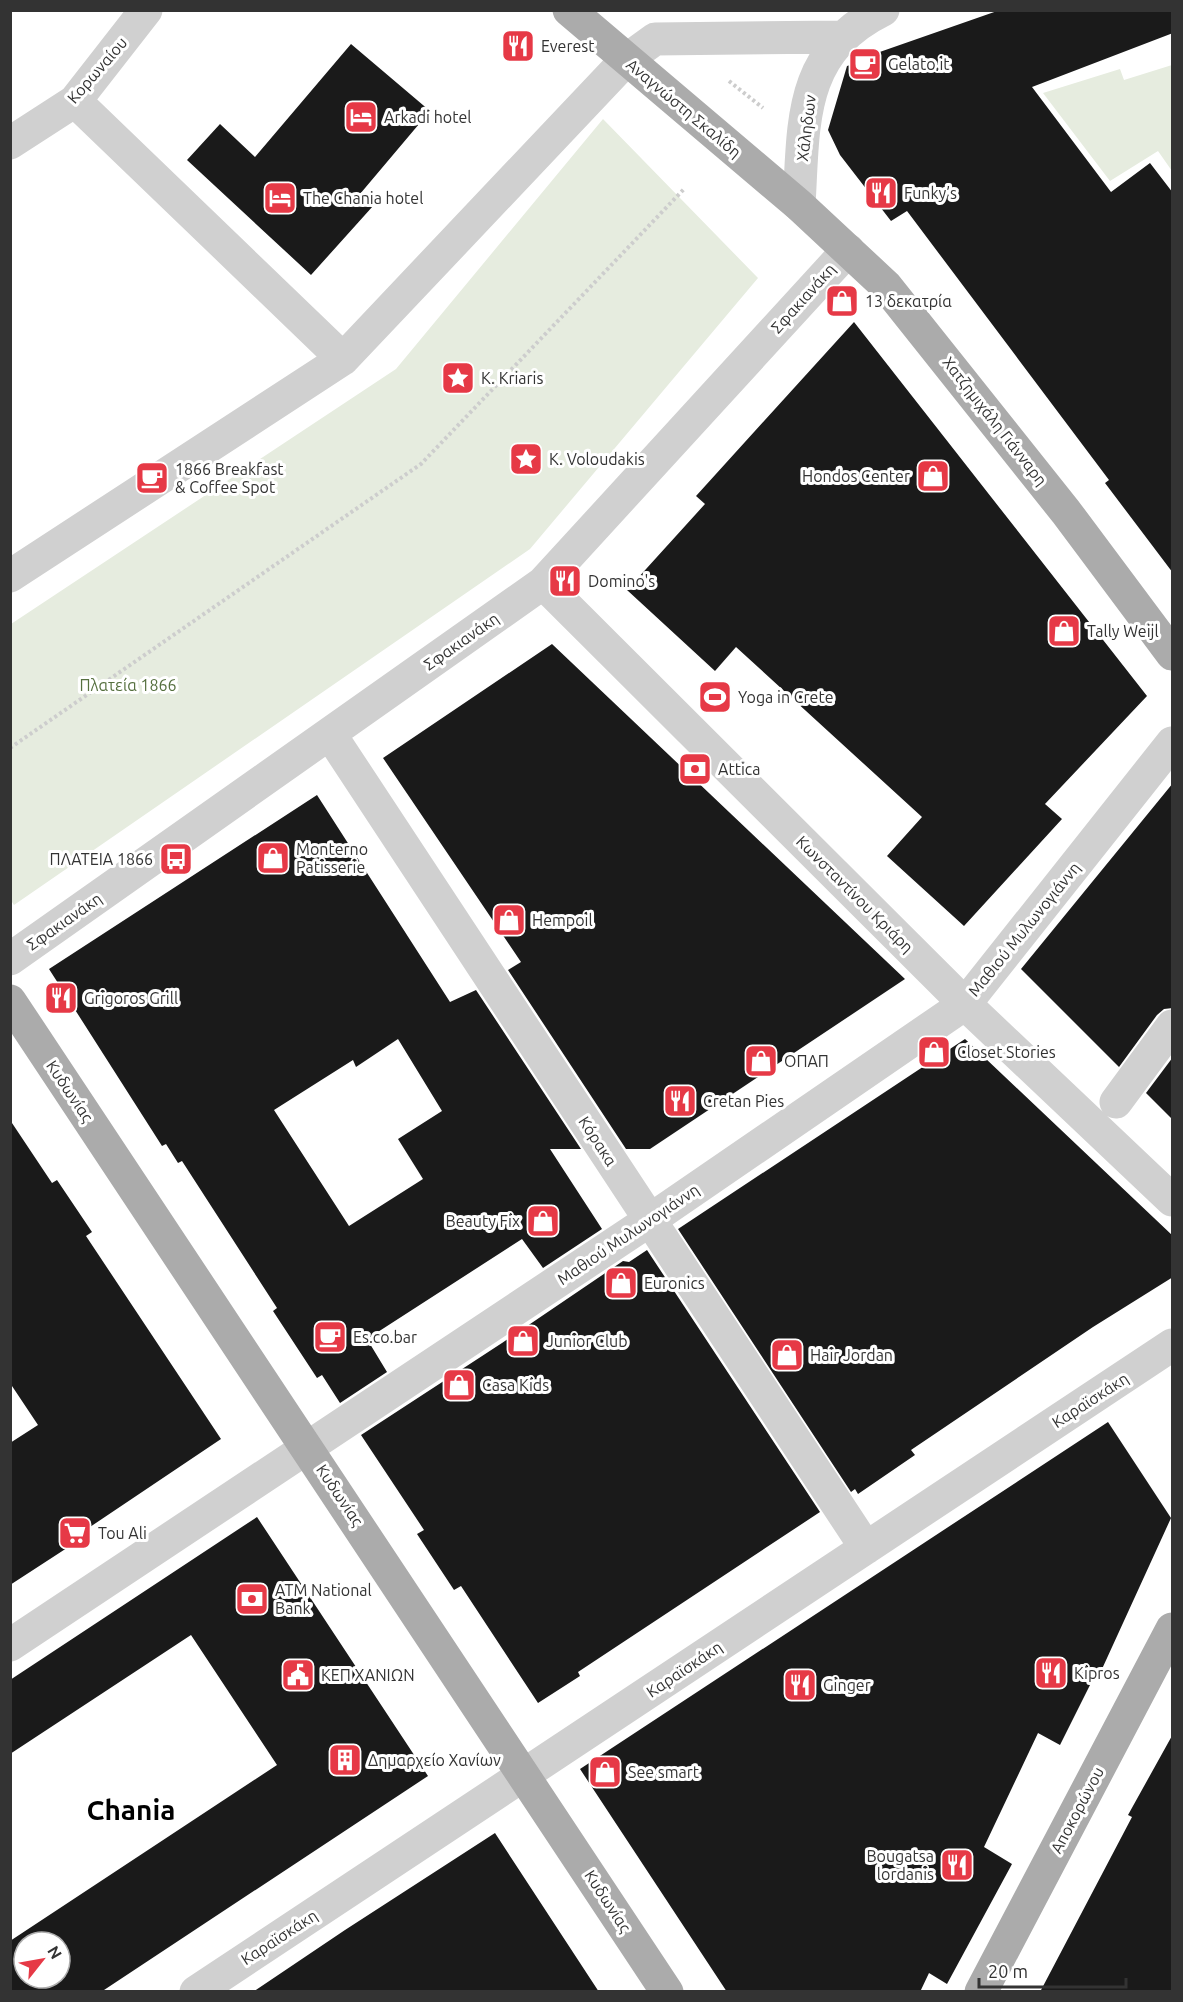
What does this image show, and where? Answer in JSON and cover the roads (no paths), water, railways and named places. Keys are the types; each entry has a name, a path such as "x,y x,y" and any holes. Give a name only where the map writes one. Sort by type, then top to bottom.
{"main road":[{"name":"Αναγνώστη Σκαλίδη","path":"569,10 799,205"},
{"name":"Χατζημιχάλη Γιάνναρη","path":"799,205 848,250 912,317 1066,512 1173,654"},
{"name":"Κυδωνίας","path":"10,1000 525,1774 667,1992"},
{"name":"Αποκορώνου","path":"981,1992 1173,1629"}],"street":[{"name":"Κορωναίου","path":"10,143 75,101 146,10"},
{"name":"Χάληδων","path":"799,205 803,139 810,90 829,53 841,37 883,10"},
{"path":"10,576 343,359 626,60 656,39 841,37"},
{"path":"75,101 343,359"},
{"name":"Σφακιανάκη","path":"10,959 543,583 848,250"},
{"name":"Κωνσταντίνου Κριάρη","path":"543,583 965,1004 1173,1200"},
{"name":"Κόρακα","path":"330,734 866,1548"},
{"name":"Μαθιού Μυλωνογιάννη","path":"10,1645 650,1220 965,1004 1173,743"},
{"path":"1116,1102 1173,1026"},
{"name":"Καραϊσκάκη","path":"196,1992 1173,1345"}],"place":[{"name":"Everest","path":"518,46"},
{"name":"Gelato.it","path":"865,64"},
{"name":"Arkadi hotel","path":"361,117"},
{"name":"Funky’s","path":"881,193"},
{"name":"The Chania hotel","path":"280,198"},
{"name":"13 δεκατρία","path":"842,301"},
{"name":"K. Kriaris","path":"458,378"},
{"name":"K. Voloudakis","path":"526,459"},
{"name":"Hondos Center","path":"933,476"},
{"name":"1866 Breakfast & Coffee Spot","path":"152,478"},
{"name":"Domino's","path":"565,581"},
{"name":"Tally Weijl","path":"1064,631"},
{"name":"Yoga in Crete","path":"715,697"},
{"name":"Attica","path":"695,769"},
{"name":"Monterno Patisserie","path":"273,858"},
{"name":"ΠΛΑΤΕΙΑ 1866","path":"176,859"},
{"name":"Hempoil","path":"509,920"},
{"name":"Grigoros Grill","path":"61,998"},
{"name":"Closet Stories","path":"934,1052"},
{"name":"ΟΠΑΠ","path":"761,1061"},
{"name":"Cretan Pies","path":"680,1101"},
{"name":"Beauty Fix","path":"543,1221"},
{"name":"Euronics","path":"621,1283"},
{"name":"Es.co.bar","path":"330,1337"},
{"name":"Junior Club","path":"523,1341"},
{"name":"Hair Jordan","path":"787,1355"},
{"name":"Casa Kids","path":"459,1385"},
{"name":"Tou Ali","path":"75,1533"},
{"name":"ATM National Bank","path":"252,1599"},
{"name":"Kipros","path":"1051,1673"},
{"name":"ΚΕΠ ΧΑΝΙΩΝ","path":"298,1675"},
{"name":"Ginger","path":"800,1685"},
{"name":"Δημαρχείο Χανίων","path":"345,1760"},
{"name":"See smart","path":"605,1772"},
{"name":"Bougatsa lordanis","path":"957,1865"}],"district":[{"name":"Chania","path":"131,1809"}],"park label":[{"name":"Πλατεία 1866","path":"128,685"}]}
